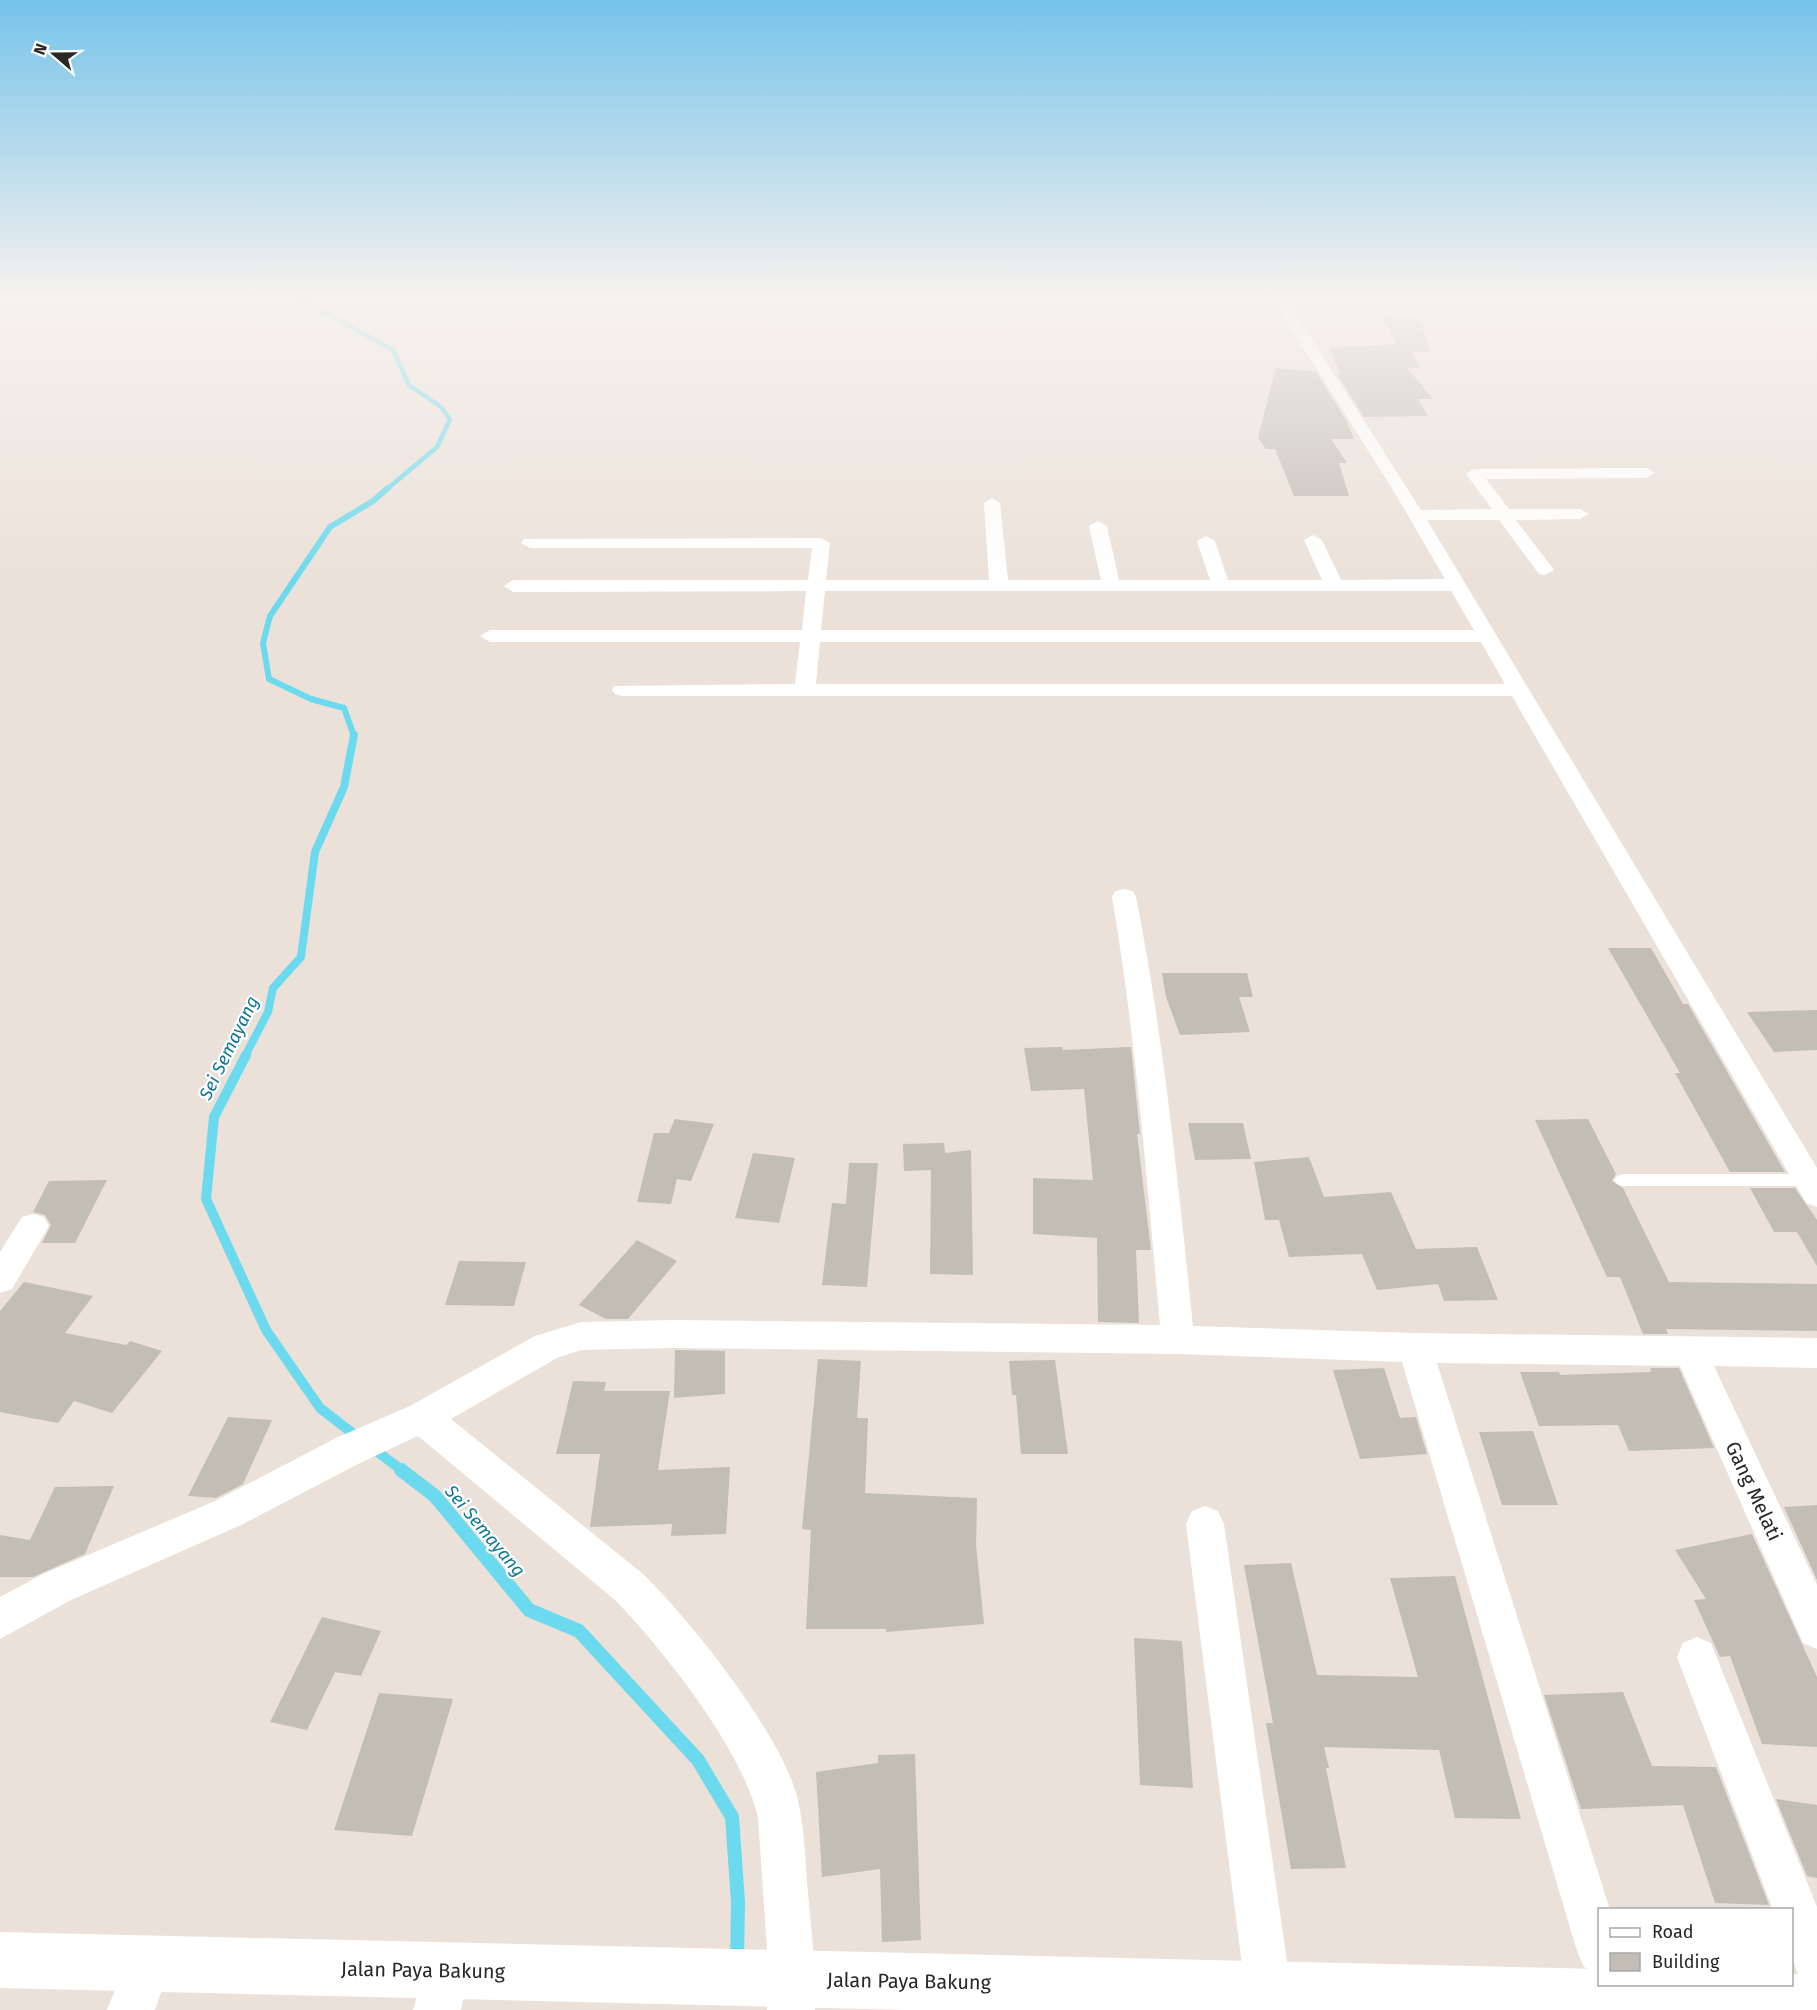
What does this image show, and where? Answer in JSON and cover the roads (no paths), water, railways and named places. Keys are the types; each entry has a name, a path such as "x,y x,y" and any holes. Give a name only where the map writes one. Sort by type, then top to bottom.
{"main road":[{"name":"Jalan Paya Bakung","path":"0,1960 139,1987 441,1990 665,1975 779,1989 1297,1996 1423,2001 1610,1986 1817,2003"}],"street":[{"path":"1338,393 1458,585 1813,1188"},
{"path":"1545,570 1474,474 1647,473"},
{"path":"992,503 999,585"},
{"path":"1416,515 1580,514"},
{"path":"1098,526 1111,585"},
{"path":"1206,540 1221,585"},
{"path":"1313,540 1334,585"},
{"path":"530,543 821,543 805,690"},
{"path":"513,586 1458,585"},
{"path":"490,636 1487,636"},
{"path":"622,690 1519,690"},
{"path":"1124,897 1132,940 1162,1180 1178,1340"},
{"path":"0,1280 33,1226"},
{"path":"0,1619 57,1587 228,1513 406,1423 547,1346 581,1336 674,1334 1178,1340 1415,1348 1817,1353"},
{"path":"1415,1348 1598,1947"},
{"name":"Gang Melati","path":"1691,1353 1817,1629"},
{"path":"406,1423 629,1587 650,1608 694,1664 748,1739 774,1791 780,1818 779,1989"},
{"path":"1205,1524 1297,1996"},
{"path":"1697,1657 1817,1965"}],"lane":[{"path":"1622,1180 1813,1188"}],"waterway":[{"name":"Sei Semayang","path":"386,490 437,447 450,419 441,407 420,393"},
{"name":"Sei Semayang","path":"354,736 344,708 311,699 269,679 263,643 270,616 330,527 373,501 388,488"},
{"name":"Sei Semayang","path":"245,1056 268,1012 273,988 301,957 315,852 344,787 354,736"},
{"name":"Sei Semayang","path":"246,1055 214,1117 206,1199 266,1330 320,1408 360,1439"},
{"name":"Sei Semayang","path":"371,1447 403,1471"},
{"name":"Sei Semayang","path":"401,1470 435,1496 529,1610 579,1631 698,1760 732,1817 738,1902 737,1960"}]}
